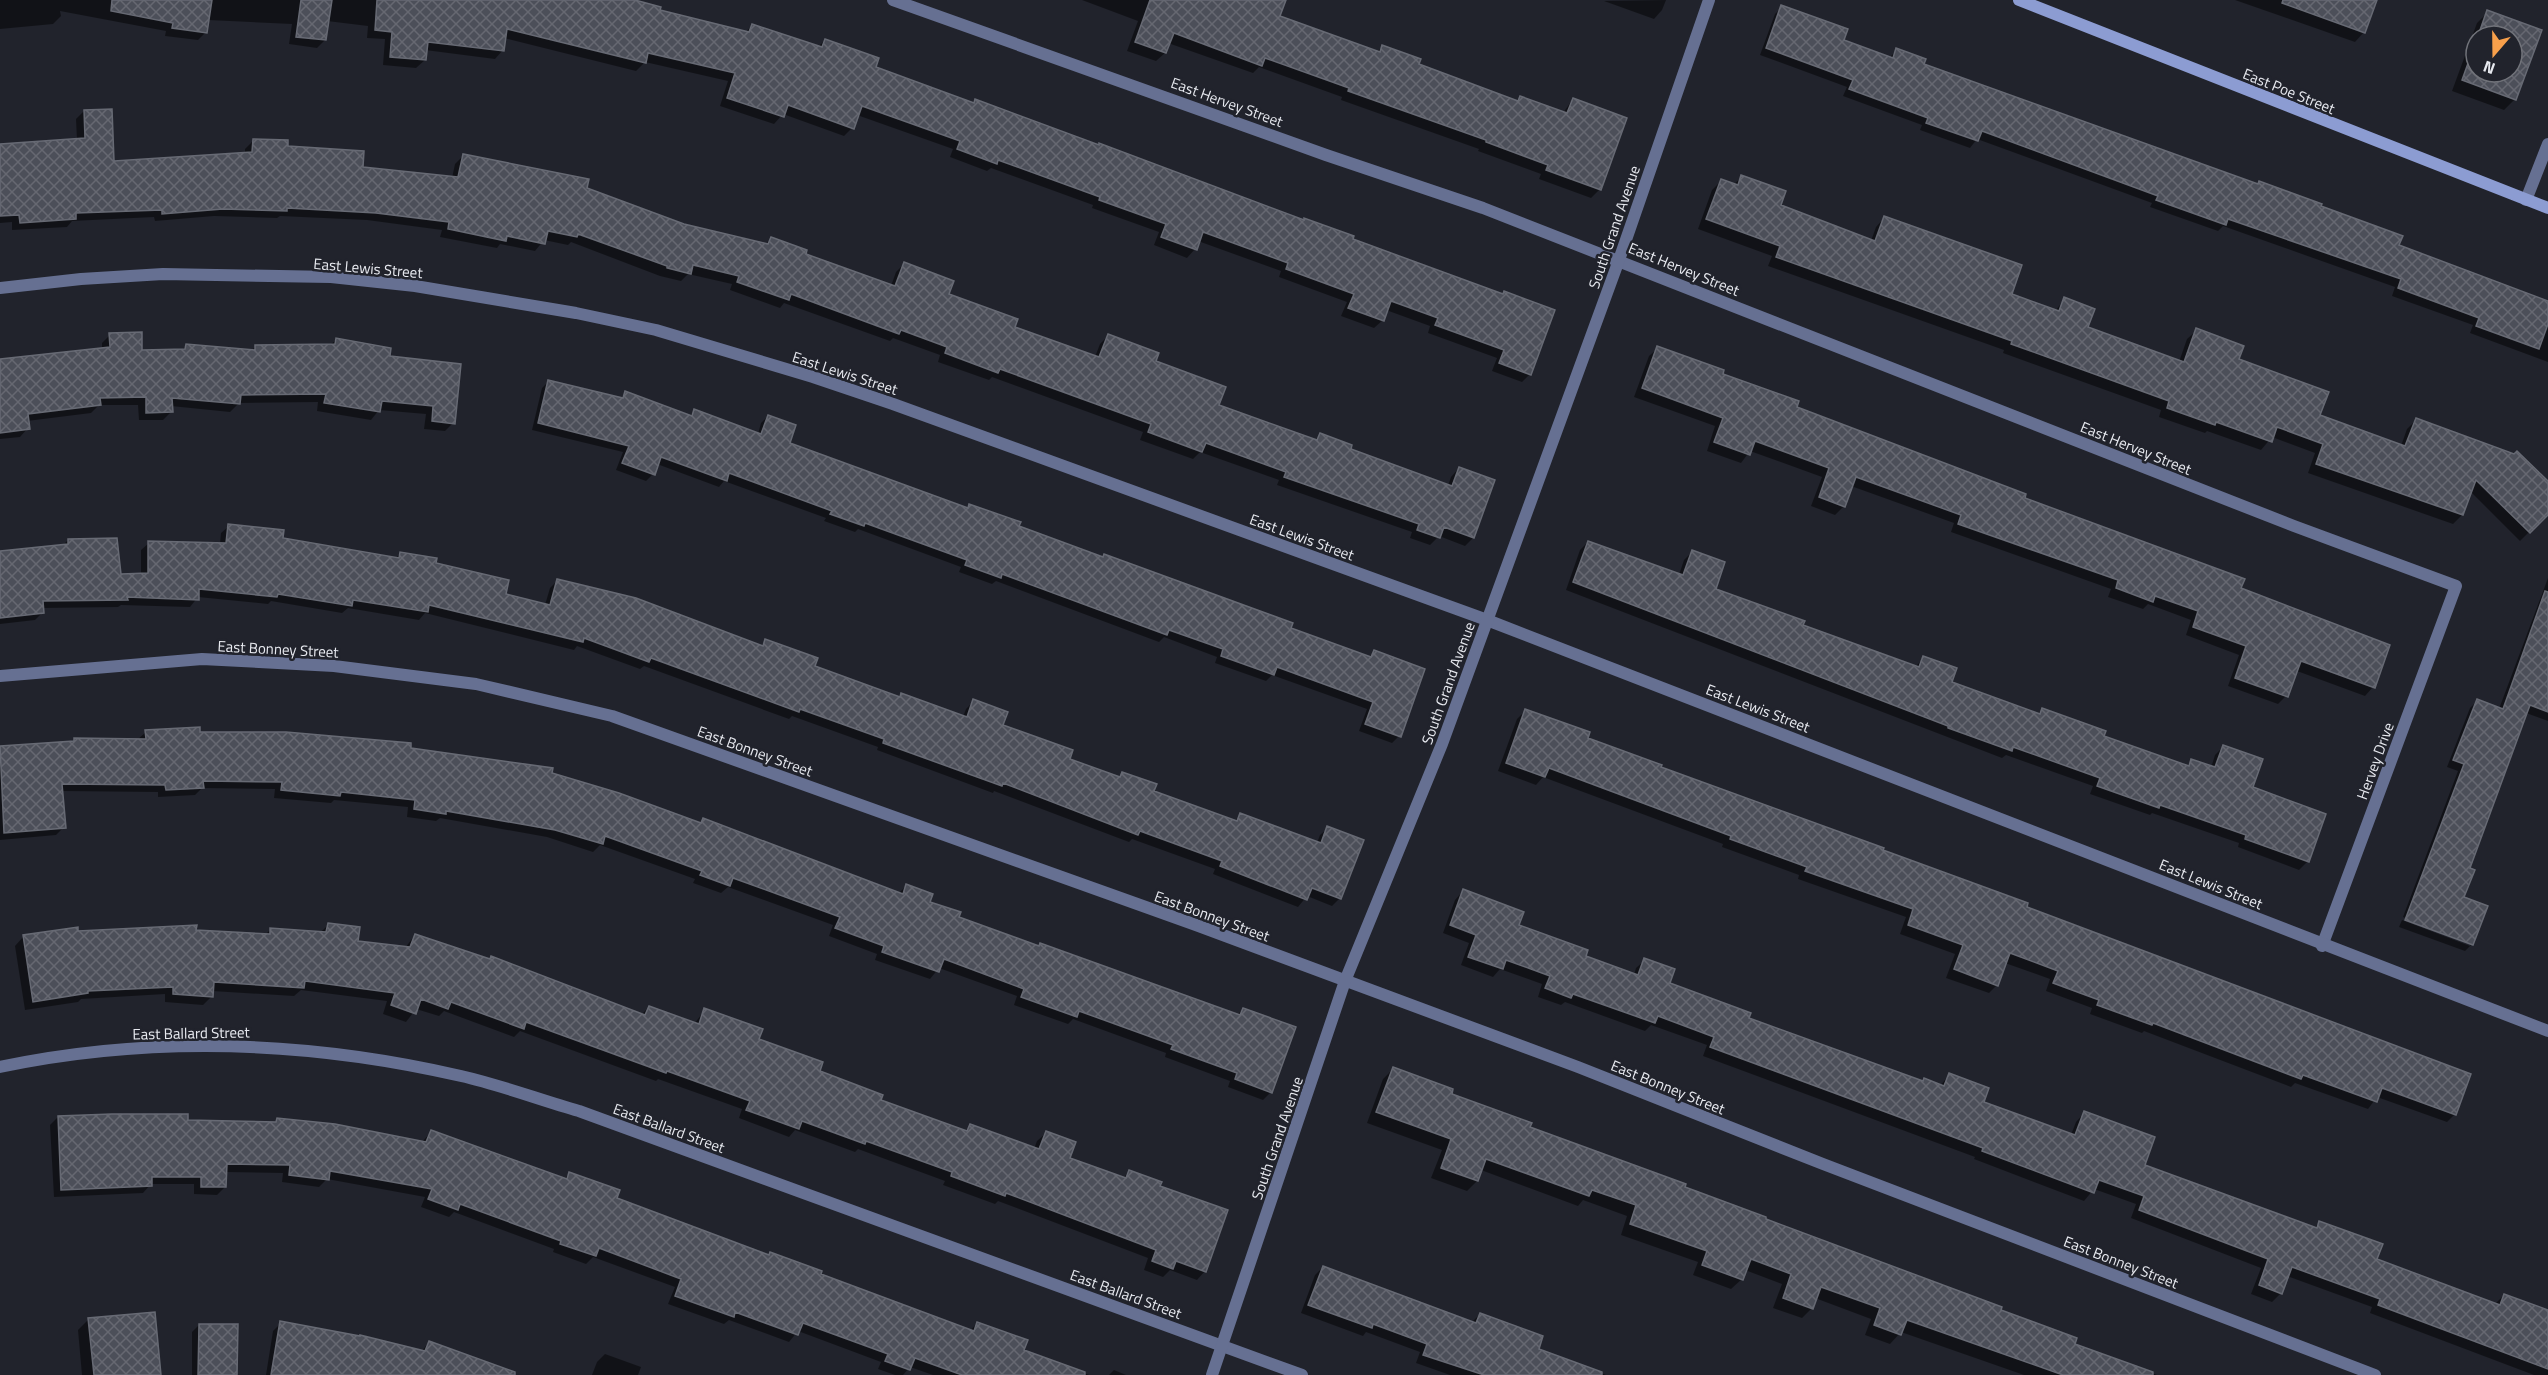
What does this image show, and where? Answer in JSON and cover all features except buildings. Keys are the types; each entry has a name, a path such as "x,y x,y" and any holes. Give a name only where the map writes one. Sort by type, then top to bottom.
{"street":[{"name":"East Hervey Street","path":"893,0 1326,155 1483,207 2294,526 2456,586"},
{"name":"South Grand Avenue","path":"1212,1375 1345,981 1442,744 1619,260 1709,0"},
{"name":"East Poe Street","path":"2019,0 2548,208"},
{"path":"2526,200 2548,144"},
{"name":"East Lewis Street","path":"0,288 81,279 163,274 331,277 427,288 576,313 656,330 813,377 892,404 1487,620 2548,1032"},
{"name":"Hervey Drive","path":"2322,946 2456,586"},
{"name":"East Bonney Street","path":"0,676 202,659 334,666 487,687 612,716 1196,925 1578,1067 1823,1164 2375,1375"},
{"name":"East Ballard Street","path":"0,1067 130,1048 231,1046 345,1054 462,1076 579,1112 1302,1375"}]}
